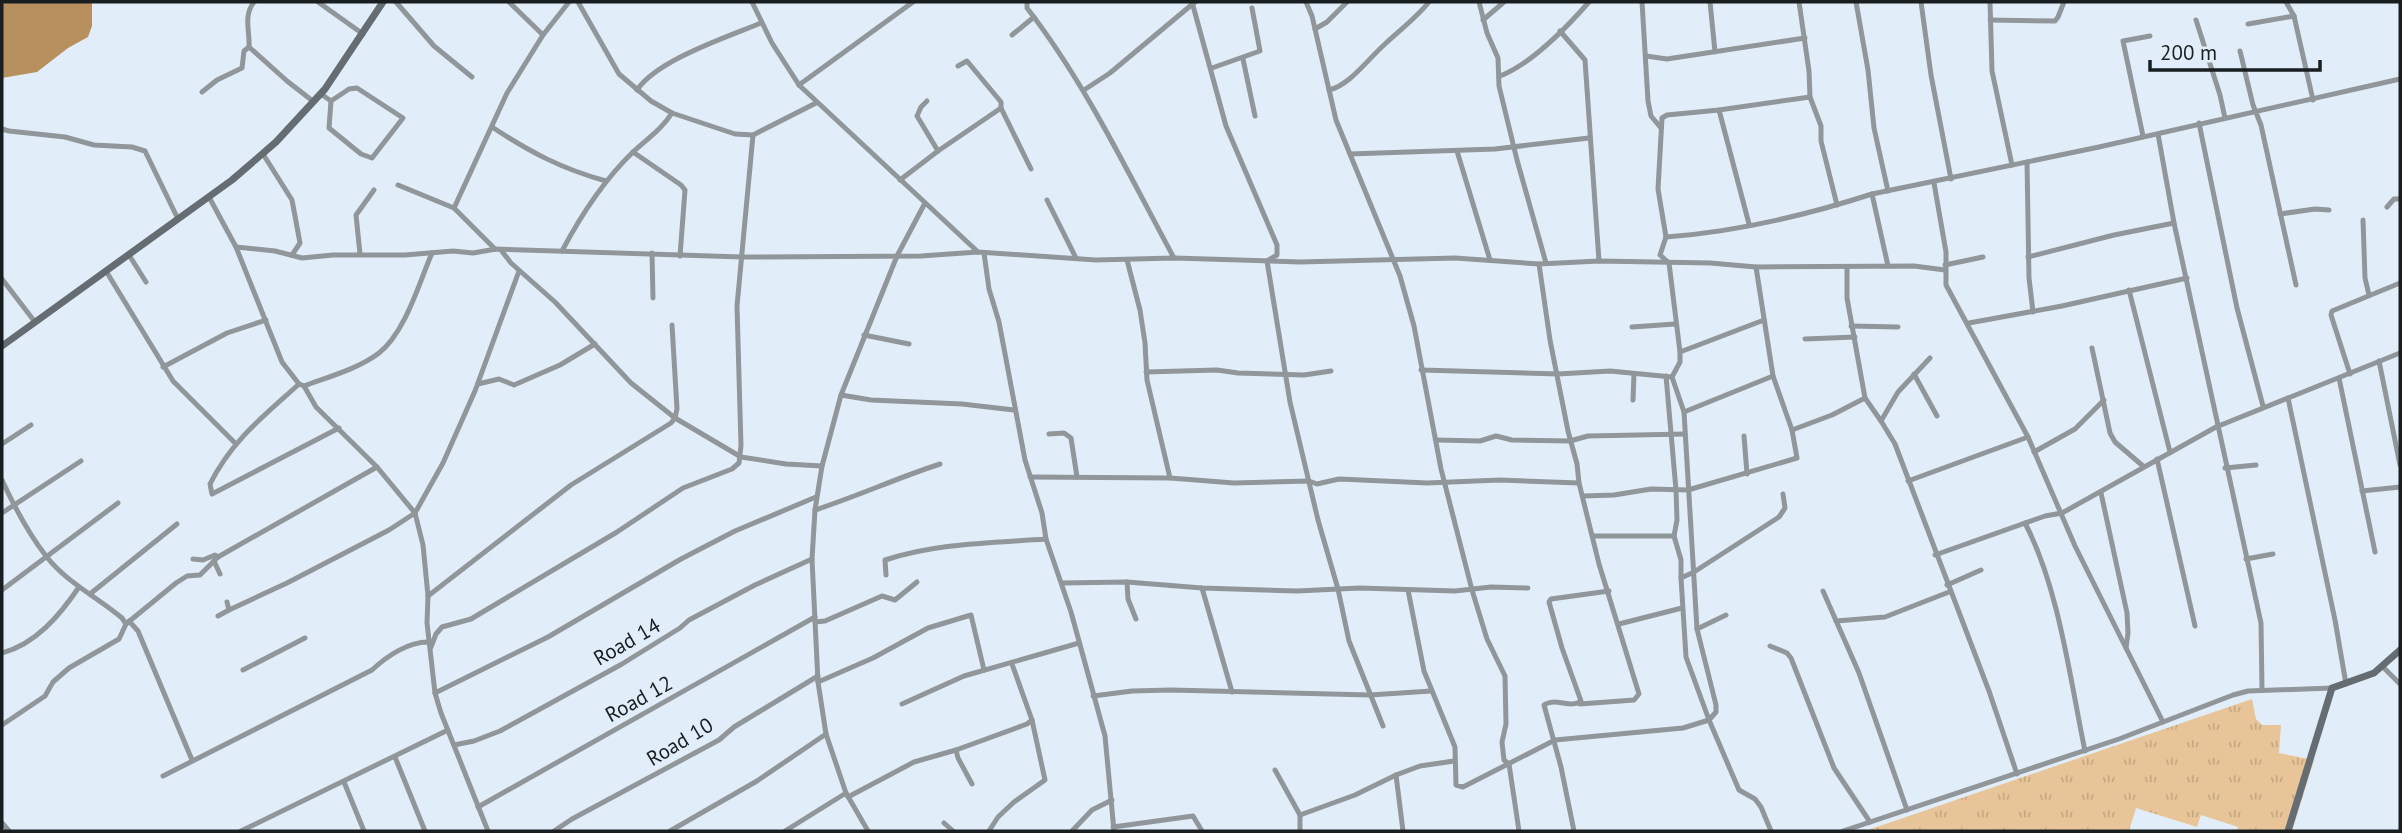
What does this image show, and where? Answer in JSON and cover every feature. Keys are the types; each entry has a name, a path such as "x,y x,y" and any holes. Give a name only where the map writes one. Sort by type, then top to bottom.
{"street":[{"path":"202,92 217,80 242,68 243,54 249,47 248,9 254,2"},
{"path":"318,2 363,34"},
{"path":"2,346 209,197 262,154 314,102 383,2"},
{"path":"396,2 434,46 472,77"},
{"path":"509,2 543,35"},
{"path":"454,208 507,93 543,35 569,2"},
{"path":"578,2 619,74 637,90 672,113 735,134 752,135 816,103"},
{"path":"752,2 788,72 799,85 981,252 999,322 1014,410 1030,477 1105,736 1114,829 1193,816 1202,831"},
{"path":"900,2 906,8"},
{"path":"799,85 914,2"},
{"path":"1027,2 1027,8 1084,90 1174,258"},
{"path":"1084,90 1110,73 1194,2 1226,126 1277,245 1277,255 1266,261"},
{"path":"1306,2 1336,120 1404,289 1429,416 1472,590 1482,624 1505,676 1506,724 1502,742 1504,760 1509,764 1519,831"},
{"path":"1315,29 1327,22 1347,2"},
{"path":"1329,90 1340,87 1401,32 1429,2"},
{"path":"1479,2 1498,58 1499,86 1542,263 1550,340 1579,484 1596,553 1639,694 1634,700 1580,704 1545,703 1574,831"},
{"path":"1483,20 1504,2"},
{"path":"1500,76 1519,66 1589,2"},
{"path":"1642,2 1649,109 1661,128"},
{"path":"1710,2 1715,52"},
{"path":"1799,2 1810,71 1810,97 1821,126 1821,141 1837,205"},
{"path":"1856,2 1867,60 1874,128 1888,191"},
{"path":"1921,2 1931,75 1951,179"},
{"path":"1990,2 1992,71 2012,164"},
{"path":"1990,20 2054,21 2059,17 2064,2"},
{"path":"2286,2 2294,16 2313,100"},
{"path":"1212,68 1260,51 1252,8"},
{"path":"2248,24 2294,16"},
{"path":"1012,35 1034,17"},
{"path":"2196,20 2225,118"},
{"path":"637,90 643,80 685,55 761,23"},
{"path":"1560,31 1585,60 1599,261"},
{"path":"2143,136 2123,41 2150,36"},
{"path":"1646,56 1667,59 1805,38"},
{"path":"249,47 314,102"},
{"path":"2240,51 2296,285"},
{"path":"1243,59 1255,116"},
{"path":"958,66 967,61 1001,102 1001,108 1031,169"},
{"path":"1665,237 1749,224 1837,205 1872,194 1934,183 2400,79"},
{"path":"357,88 403,118 372,158 361,154 329,128 331,101 349,89 357,88"},
{"path":"321,93 331,101"},
{"path":"1771,831 1755,799 1739,790 1686,657 1681,560 1674,536 1677,520 1669,376 1681,362 1669,263 1660,255 1665,237 1658,189 1661,128 1662,118 1667,115 1810,97"},
{"path":"928,101 917,116 938,151"},
{"path":"900,180 1001,108"},
{"path":"1719,110 1749,224"},
{"path":"562,251 576,223 606,181 633,152 666,124 672,113"},
{"path":"2199,123 2235,298 2263,407"},
{"path":"492,127 546,160 571,171 606,181"},
{"path":"2,129 145,151 178,219"},
{"path":"2158,134 2216,427 2261,623 2262,690"},
{"path":"430,644 442,627 471,619 683,488 737,466 740,457 737,306 752,135"},
{"path":"1350,154 1457,151 1589,138"},
{"path":"1457,151 1490,260"},
{"path":"633,152 685,190 680,256"},
{"path":"262,154 294,206 300,243 292,255"},
{"path":"2027,162 2028,257 2033,312"},
{"path":"1934,183 1946,251 1946,285 2028,437 2075,546 2163,722"},
{"path":"398,185 454,208 555,302 631,383 675,418 740,457 822,466"},
{"path":"360,254 356,215 374,190"},
{"path":"1872,194 1888,266"},
{"path":"209,197 236,247 282,362 316,407 377,467 415,513 423,545 428,596 427,623 435,694 488,831"},
{"path":"2387,207 2400,198"},
{"path":"1047,200 1076,258"},
{"path":"868,831 847,795 826,734 818,679 812,559 816,497 841,395 897,256 925,203"},
{"path":"2280,214 2315,209 2329,210"},
{"path":"2363,220 2365,278 2369,295"},
{"path":"2028,257 2174,223"},
{"path":"236,247 302,258 498,250 742,257 897,256 981,252 1127,260 1392,259 1542,263 1599,261 1710,263 1756,267 1945,267 1983,257"},
{"path":"339,428 212,494 209,484 235,443 302,385 341,372 378,354 389,343 398,331 432,253"},
{"path":"652,253 653,298"},
{"path":"128,255 146,282"},
{"path":"1127,260 1140,310 1146,372 1170,478"},
{"path":"1266,261 1309,481 1349,641 1383,726"},
{"path":"1583,496 1614,495 1651,489 1688,490 1797,458 1792,430 1773,376 1756,267"},
{"path":"1847,267 1845,280 1851,326 1865,398 1895,444 1989,691 2017,774"},
{"path":"106,271 173,382 235,443"},
{"path":"218,616 389,530 415,513 443,463 478,384 519,271"},
{"path":"1969,324 2187,278"},
{"path":"2,279 35,322"},
{"path":"2350,374 2331,316 2332,311 2400,283"},
{"path":"2129,290 2170,452"},
{"path":"163,367 227,333 266,320"},
{"path":"1680,352 1765,320"},
{"path":"1632,327 1675,324"},
{"path":"428,596 571,485 671,423 675,418 676,381 672,325"},
{"path":"1851,326 1898,327"},
{"path":"864,335 909,344"},
{"path":"1805,340 1855,337"},
{"path":"478,384 499,379 514,385 560,365 595,344"},
{"path":"2092,348 2110,433 2115,442 2143,466"},
{"path":"1935,555 2025,523 2062,513 2216,427 2400,353"},
{"path":"1881,421 1898,392 1930,358"},
{"path":"2379,361 2400,465"},
{"path":"1146,372 1217,370 1304,374 1331,371"},
{"path":"1421,370 1558,374 1609,371 1669,376"},
{"path":"1633,400 1634,374"},
{"path":"1914,374 1937,416"},
{"path":"1408,590 1420,658 1431,691 1453,739 1456,785 1460,788 1555,740 1683,728 1709,720 1716,712 1716,705 1698,629 1684,412 1669,376"},
{"path":"1684,412 1773,376"},
{"path":"2339,378 2375,552"},
{"path":"841,395 871,400 962,404 1014,410"},
{"path":"1792,430 1832,415 1865,398"},
{"path":"2288,398 2346,684"},
{"path":"2034,452 2074,429 2105,400"},
{"path":"2,444 32,425"},
{"path":"1049,434 1064,433 1070,438 1077,477"},
{"path":"1437,440 1480,441 1496,436 1512,440 1570,441 1588,436 1685,434"},
{"path":"1744,436 1747,474"},
{"path":"1908,481 2028,437"},
{"path":"2157,459 2195,626"},
{"path":"2,513 81,461"},
{"path":"815,510 940,464"},
{"path":"2225,468 2256,465"},
{"path":"2,725 45,696 52,682 69,667 119,639 127,622 187,576 200,575 216,559 377,467"},
{"path":"1030,477 1170,478 1234,483 1309,481 1317,484 1339,479 1444,482 1500,480 1579,484"},
{"path":"2,480 13,504 47,557 79,587 138,631 192,760"},
{"path":"2362,491 2400,486"},
{"path":"2101,493 2127,613 2126,648"},
{"path":"1681,578 1779,517 1785,508 1783,494"},
{"path":"435,694 548,637 681,559 735,531 816,497"},
{"path":"2,590 118,502"},
{"path":"2025,523 2047,578 2085,751"},
{"path":"90,594 177,524"},
{"path":"1593,536 1674,536"},
{"path":"886,575 885,560 920,550 1046,539"},
{"path":"2246,559 2273,554"},
{"path":"193,559 203,560 215,555 220,574"},
{"name":"Road 14","path":"454,745 474,741 500,730 622,664 689,620 812,559"},
{"path":"1836,621 1869,620 1895,615 1981,570"},
{"name":"Road 12","path":"478,807 815,620 825,621 882,596 895,600 917,582"},
{"path":"1062,583 1127,582 1202,588 1297,590 1472,590 1528,587"},
{"path":"1127,582 1128,599 1136,619"},
{"path":"2,653 28,642 47,626 79,587"},
{"path":"1202,588 1232,691"},
{"path":"1580,704 1581,697 1562,648 1549,602 1551,599 1608,591"},
{"path":"1823,591 1859,673 1907,810"},
{"path":"227,602 229,610"},
{"path":"1619,624 1682,608"},
{"name":"Road 10","path":"554,831 719,740 743,720 818,679 873,658 928,628 971,615 984,670"},
{"path":"1698,629 1726,615"},
{"path":"243,670 305,638"},
{"path":"163,776 372,670 381,661 416,642 430,644"},
{"path":"902,704 956,679 1079,643"},
{"path":"1770,646 1787,653 1791,658 1834,768 1870,822"},
{"path":"1843,831 2085,751 2233,695 2262,690 2332,688 2362,679 2383,667 2400,650"},
{"path":"989,831 998,817 1014,802 1045,779 1012,664"},
{"path":"2383,667 2400,684"},
{"path":"2288,831 2332,688"},
{"path":"1094,696 1132,691 1370,695 1431,691"},
{"path":"785,831 847,795 914,762 1031,724"},
{"path":"241,831 447,730"},
{"path":"670,831 747,788 826,734"},
{"path":"956,750 972,783"},
{"path":"395,757 425,831"},
{"path":"1300,815 1420,766 1454,761"},
{"path":"1275,770 1300,815 1300,831"},
{"path":"1396,775 1403,831"},
{"path":"344,782 365,831"},
{"path":"1072,831 1092,810 1112,800"},
{"path":"2,823 9,831"},
{"path":"944,823 953,831"}],"green space":[{"path":"2252,699 2256,719 2262,725 2281,725 2279,753 2314,760 2292,831 2237,831 2238,827 2201,815 2197,827 2136,808 2129,831 1865,831"}],"shaded area":[{"path":"2,2 92,2 92,26 88,37 68,48 37,72 2,78"}]}
